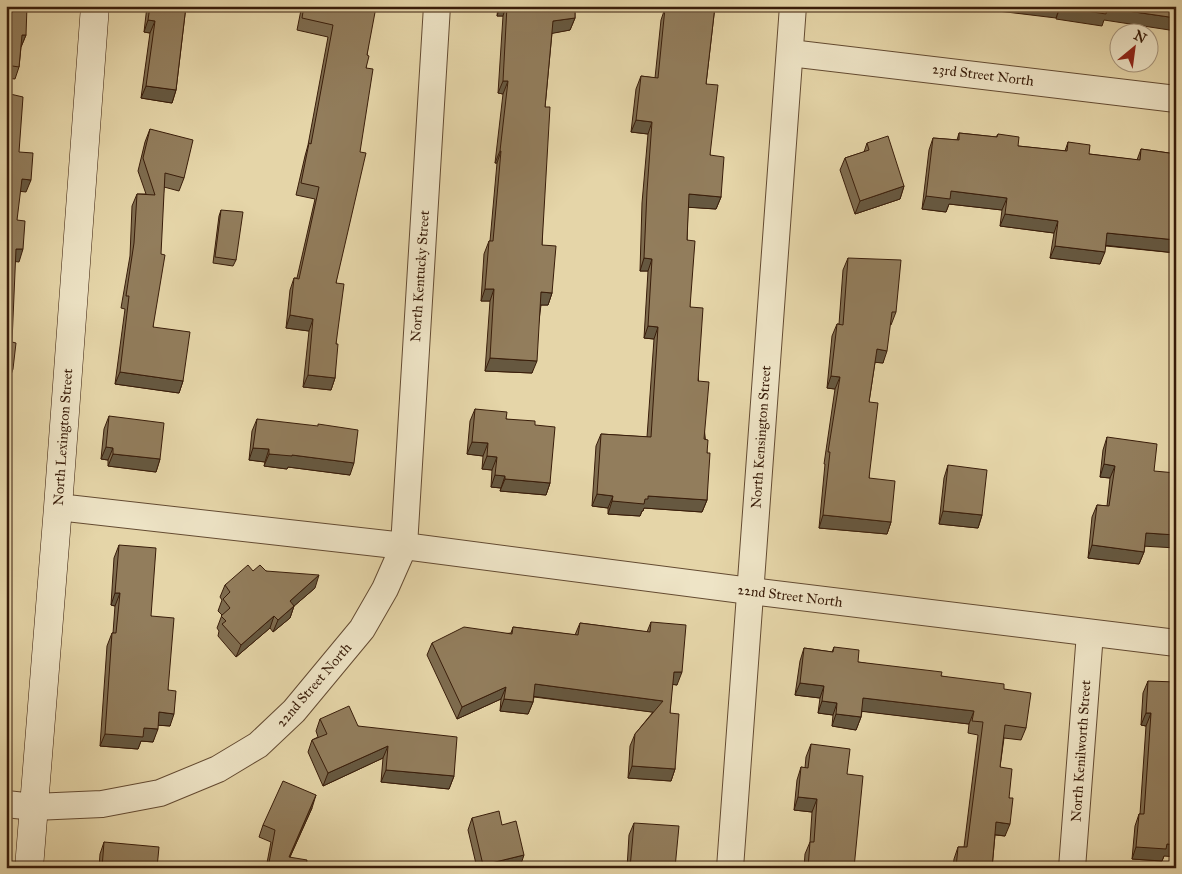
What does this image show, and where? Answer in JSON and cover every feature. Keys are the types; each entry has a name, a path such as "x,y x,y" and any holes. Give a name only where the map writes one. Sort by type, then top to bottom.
{"street":[{"name":"North Lexington Street","path":"29,868 95,6"},
{"name":"North Kentucky Street","path":"404,546 437,6"},
{"name":"North Kensington Street","path":"730,868 793,6"},
{"name":"23rd Street North","path":"790,53 1176,98"},
{"name":"22nd Street North","path":"58,507 404,546 750,591 1176,643"},
{"name":"22nd Street North","path":"6,804 34,807 102,804 160,793 218,769 258,745 294,711 362,629 385,589 404,546"},
{"name":"North Kenilworth Street","path":"1072,868 1090,633"}],"building":[{"path":"6,6 27,6 26,35 22,35 19,67 6,65"},
{"path":"150,6 186,6 176,90 146,86 155,21 148,20"},
{"path":"304,6 376,7 366,68 373,69 360,152 366,153 336,283 344,284 336,344 338,344 335,378 308,375 313,319 290,315 294,278 299,279 319,187 301,183 309,143 311,144 333,25 302,18"},
{"path":"507,6 575,6 575,18 553,21 545,107 550,107 542,245 556,246 552,293 541,292 537,361 490,358 494,289 485,289 489,241 493,241 508,81 503,81"},
{"path":"682,6 715,6 706,84 718,85 710,155 724,157 721,197 689,194 687,240 695,241 690,307 703,308 698,381 709,382 704,439 708,440 707,453 710,453 707,500 648,496 644,504 612,501 613,496 597,494 601,434 651,437 658,327 648,326 652,259 644,258 652,122 636,120 641,76 658,78 665,8 682,10"},
{"path":"1060,6 1176,6 1176,18 1107,8 1106,14"},
{"path":"6,93 23,97 19,152 33,153 31,180 22,179 17,220 25,221 23,249 16,249 12,342 16,343 13,369 6,368"},
{"path":"150,129 193,140 184,178 165,173 161,254 165,255 153,327 190,332 183,381 120,372 129,296 126,296 134,243 137,194 155,195 143,158"},
{"path":"959,133 997,137 998,134 1019,137 1018,146 1067,151 1068,142 1090,145 1089,154 1140,160 1141,149 1176,154 1176,240 1107,233 1105,252 1055,246 1058,221 1005,214 1007,198 951,191 950,199 926,196 933,138 959,140"},
{"path":"888,136 904,186 860,201 845,158 869,150 867,143"},
{"path":"221,210 243,212 236,260 215,257"},
{"path":"848,258 901,260 896,312 892,312 887,351 877,349 869,402 878,403 869,478 895,481 891,522 823,515 830,452 828,452 840,377 831,376 837,324 843,325"},
{"path":"475,409 507,412 506,419 535,421 535,425 555,427 550,483 505,479 505,476 495,475 497,457 487,456 488,443 472,442"},
{"path":"109,416 164,423 160,459 113,454 113,448 106,447"},
{"path":"257,419 318,426 318,424 358,430 354,463 269,454 269,449 253,448"},
{"path":"1107,437 1157,444 1154,471 1176,473 1176,535 1146,533 1144,552 1092,545 1097,505 1109,506 1115,466 1104,464"},
{"path":"948,465 987,470 982,515 943,511"},
{"path":"119,545 156,548 151,616 174,618 168,690 176,691 174,714 159,712 158,729 144,728 143,737 105,734 112,633 116,633 120,593 115,593"},
{"path":"248,565 253,571 260,565 266,571 319,575 290,601 294,606 278,620 274,616 241,645 222,624 226,621 221,616 230,608 223,599 230,592 225,585"},
{"path":"651,622 686,625 682,672 674,672 670,713 679,714 675,769 632,766 635,734 663,701 535,684 533,702 504,699 506,687 462,707 432,643 464,627 512,634 513,627 578,635 580,623 650,632"},
{"path":"834,647 859,650 858,662 942,672 941,676 1004,684 1004,689 1031,693 1026,728 1005,725 1000,767 1012,769 1009,798 1013,798 1010,824 996,822 992,868 956,868 958,847 967,847 983,722 972,721 974,711 863,698 861,717 836,714 837,703 822,701 824,686 800,683 804,648 833,652"},
{"path":"1148,681 1176,682 1176,845 1167,844 1166,849 1136,847 1139,814 1144,814 1151,713 1146,713"},
{"path":"349,706 358,726 457,737 454,776 386,770 388,746 328,773 312,740 327,734 320,719"},
{"path":"811,744 850,749 847,774 863,776 854,868 808,868 810,842 814,842 817,799 798,797 801,767 808,768"},
{"path":"283,781 316,795 289,857 307,860 306,868 268,868 275,830 263,825"},
{"path":"499,811 502,825 516,821 524,855 483,865 472,818"},
{"path":"634,823 679,826 675,868 630,868"},
{"path":"104,842 159,847 157,868 102,868"}]}
